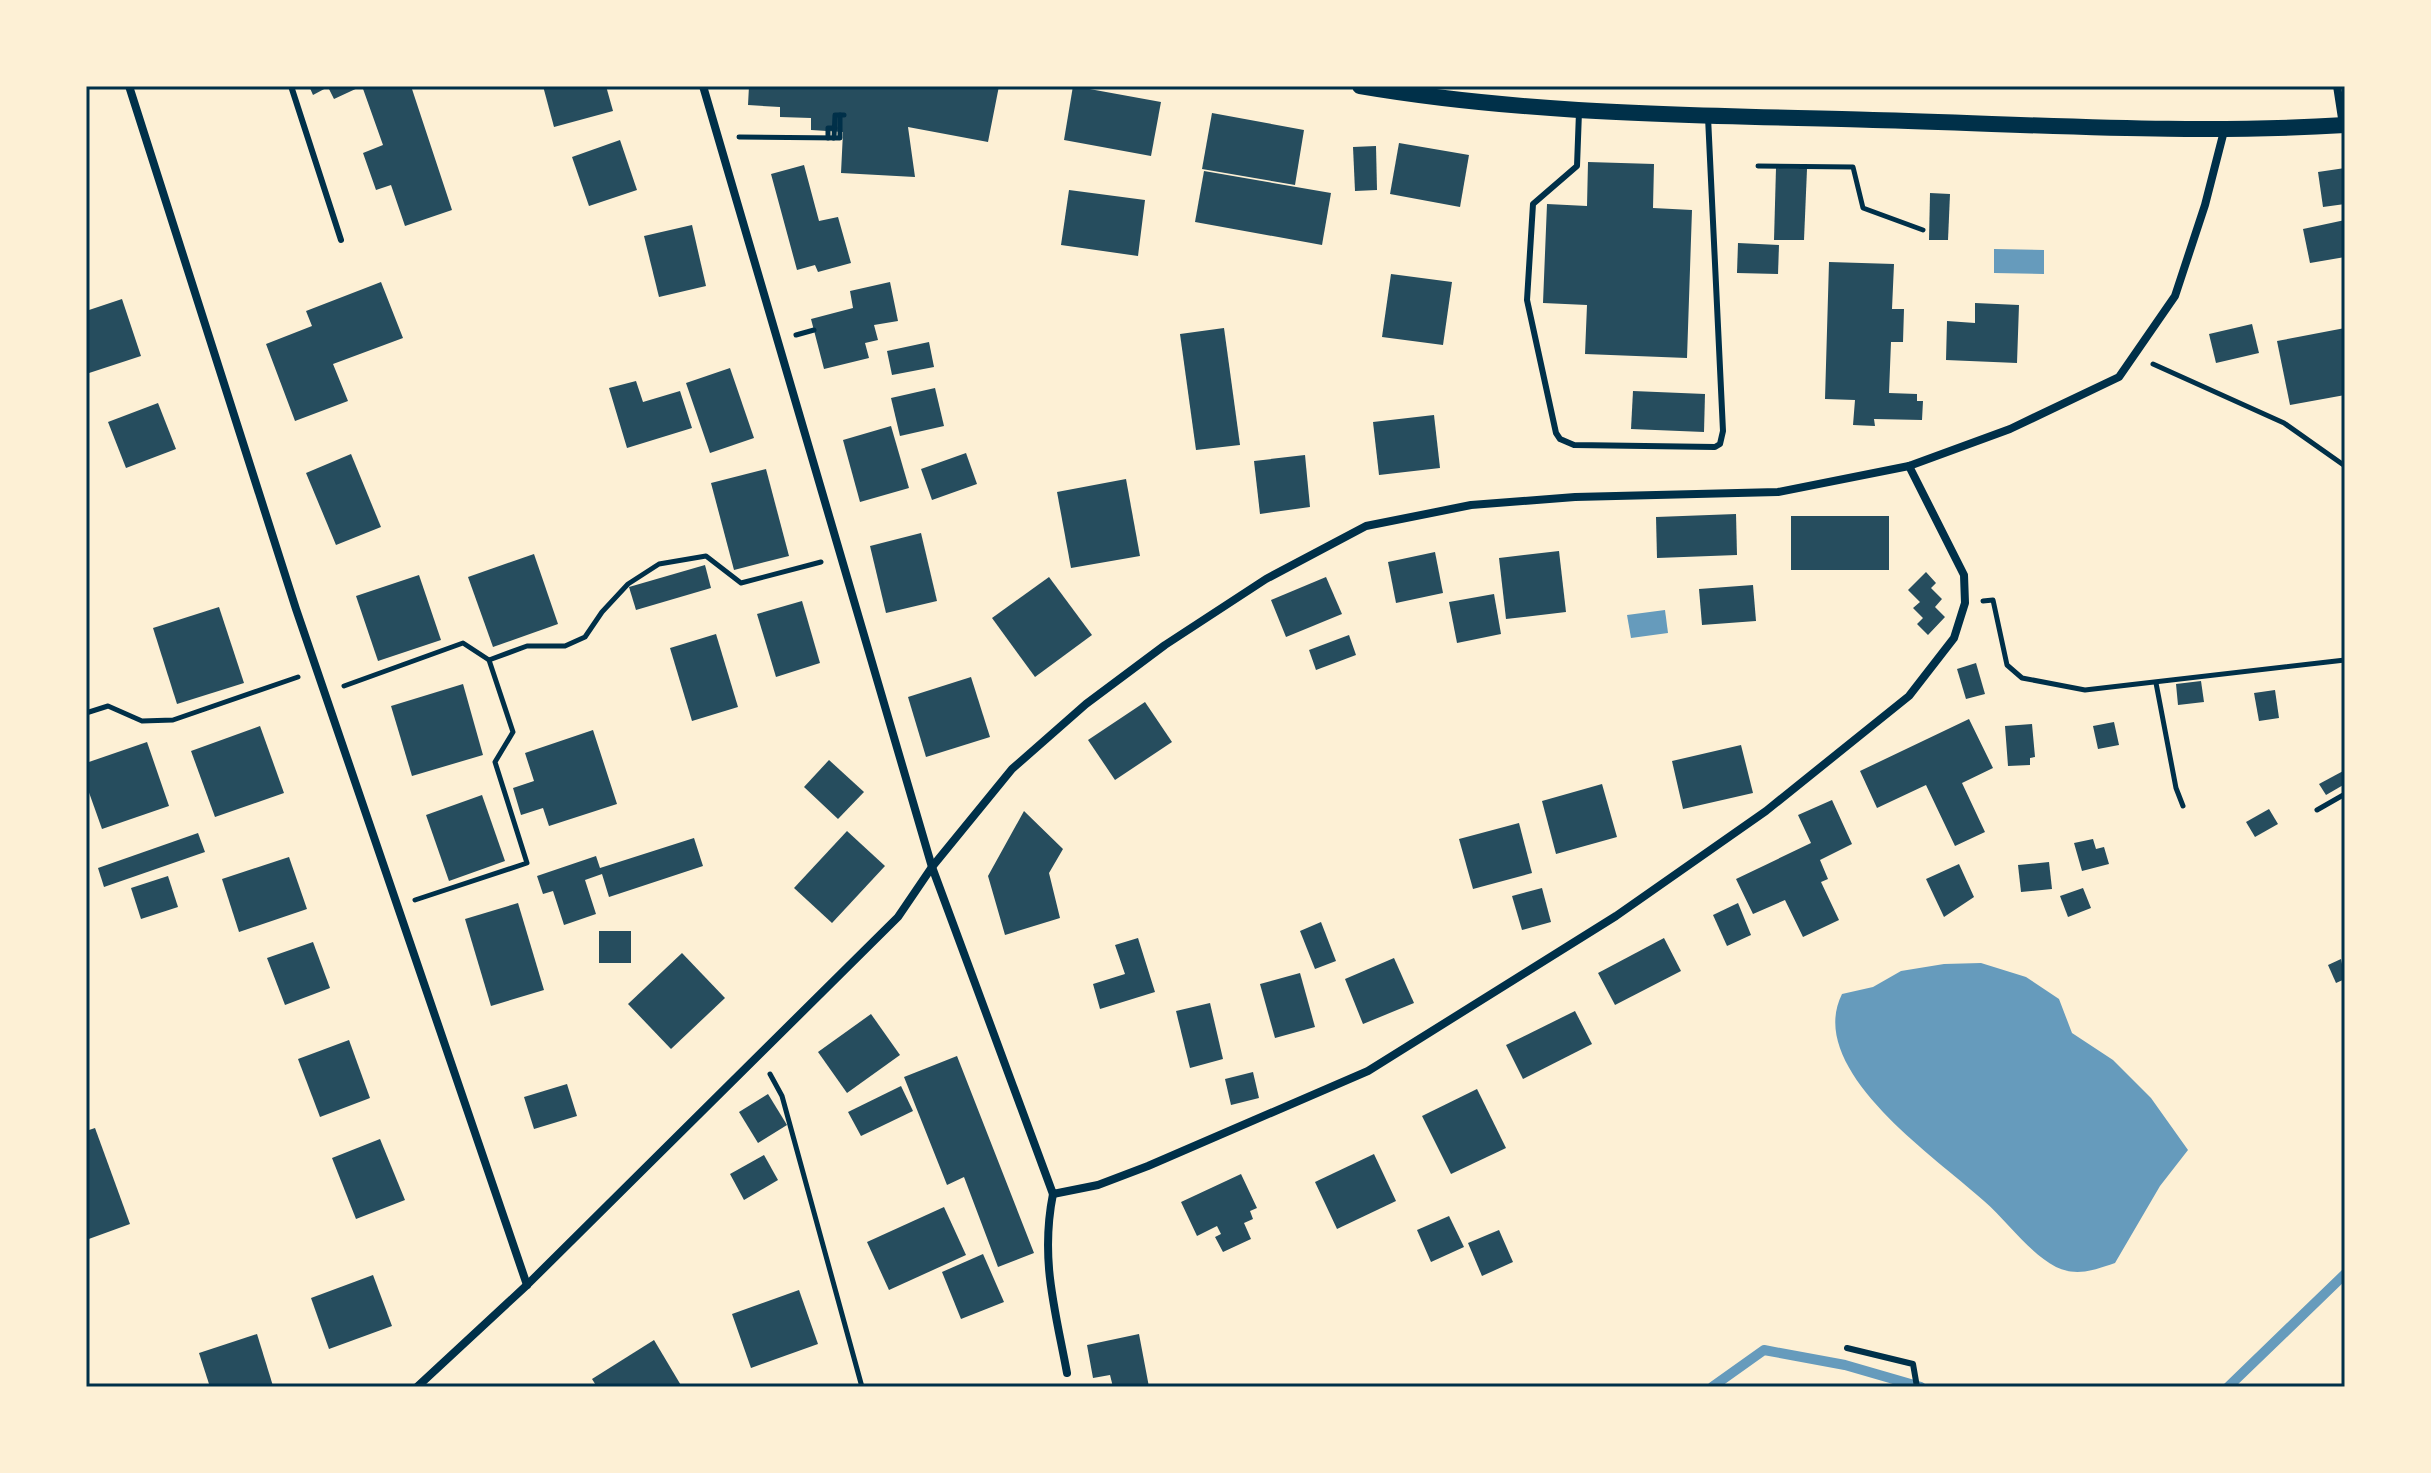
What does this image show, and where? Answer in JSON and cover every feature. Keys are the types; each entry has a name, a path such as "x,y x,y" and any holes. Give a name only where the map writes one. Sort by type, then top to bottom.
{"main road":[{"path":"1360,86 1579,112 2224,131 2344,125"}],"street":[{"path":"129,86 316,671 527,1285"},
{"path":"703,86 932,867 1053,1194 1045,1233 1046,1259 1067,1373"},
{"path":"2337,86 2344,125"},
{"path":"417,1387 527,1285 898,917 932,867 1012,769 1086,704 1165,645 1266,579 1366,526 1471,505 1575,497 1778,492 1909,466 2010,429 2105,384 2119,377 2175,296 2205,205 2224,131"},
{"path":"1053,1194 1098,1185 1148,1166 1368,1071 1616,916 1766,811 1909,696 1954,638 1965,603 1964,575 1909,466"}],"lane":[{"path":"291,86 341,240"},
{"path":"1579,112 1577,166 1533,204 1527,300 1556,433 1560,439 1574,445 1715,447 1720,444 1723,431 1707,115"},
{"path":"1847,1348 1913,1364 1917,1387"}],"path":[{"path":"718,136 831,138 840,138 842,115 835,115 835,128 828,128 831,138"},
{"path":"1758,166 1853,167 1863,208 1923,230"},
{"path":"2133,356 2284,423 2345,466"},
{"path":"489,660 527,646 565,646 585,637 602,612 628,584 659,564 706,556 741,583 841,556"},
{"path":"1965,603 1993,600 2007,665 2022,678 2085,690 2345,660"},
{"path":"324,693 463,643 489,660 513,732 495,762 527,863 396,906"},
{"path":"86,713 108,706 142,721 173,720 316,671"},
{"path":"2156,683 2176,788 2183,806"},
{"path":"2317,810 2345,794"},
{"path":"759,1055 782,1096 862,1387"}],"water":[{"path":"1994,249 2044,250 2044,274 1994,273"},
{"path":"1665,610 1668,633 1631,638 1627,615"},
{"path":"1981,963 2026,977 2059,999 2072,1033 2113,1060 2151,1098 2188,1150 2160,1186 2115,1263 2078,1272 2064,1270 2046,1261 1984,1201 1881,1110 1858,1082 1842,1052 1835,1023 1842,994 1873,987 1901,971 1944,964"}],"building":[{"path":"309,86 362,86 334,99 328,87 313,95"},
{"path":"362,86 411,86 452,210 405,226 391,185 376,190 363,153 383,145"},
{"path":"543,86 606,86 613,111 554,127"},
{"path":"749,86 999,86 988,142 908,127 915,177 841,173 843,132 811,130 811,118 780,117 780,107 748,105"},
{"path":"1073,86 1161,102 1151,156 1064,140"},
{"path":"1212,113 1304,130 1295,185 1202,169"},
{"path":"620,140 637,190 589,206 572,157"},
{"path":"1399,143 1469,155 1460,207 1390,194"},
{"path":"1376,146 1377,190 1355,191 1353,147"},
{"path":"1588,162 1654,164 1653,208 1692,210 1687,358 1585,354 1587,305 1543,303 1547,204 1587,206"},
{"path":"804,165 819,221 838,217 851,263 818,272 815,265 797,270 771,174"},
{"path":"1776,168 1807,169 1804,240 1774,240"},
{"path":"2345,168 2345,204 2323,207 2318,172"},
{"path":"1204,171 1331,193 1322,245 1195,222"},
{"path":"1069,190 1145,200 1138,256 1061,245"},
{"path":"1930,193 1950,194 1948,240 1929,240"},
{"path":"2345,220 2345,257 2310,263 2303,229"},
{"path":"692,225 706,286 659,297 644,236"},
{"path":"1738,243 1779,245 1778,274 1737,273"},
{"path":"1829,262 1894,264 1892,309 1904,309 1903,342 1891,342 1889,393 1917,394 1917,401 1923,401 1922,420 1874,419 1875,426 1853,425 1855,400 1825,399"},
{"path":"1391,274 1452,282 1443,345 1382,337"},
{"path":"381,282 403,338 333,364 348,401 295,421 266,344 312,326 306,311"},
{"path":"890,282 898,321 874,325 878,340 865,343 869,358 824,369 811,319 853,308 850,291"},
{"path":"122,299 141,356 86,374 86,311"},
{"path":"1975,303 2019,305 2017,363 1946,360 1947,321 1975,323"},
{"path":"2252,324 2259,353 2216,363 2209,334"},
{"path":"1224,328 1240,445 1196,450 1180,334"},
{"path":"2345,328 2345,395 2290,405 2277,341"},
{"path":"929,342 934,367 892,375 887,351"},
{"path":"730,368 754,438 710,453 686,383"},
{"path":"636,381 643,402 680,391 692,428 627,448 609,388"},
{"path":"935,388 944,426 900,436 891,398"},
{"path":"1633,391 1705,394 1704,432 1631,429"},
{"path":"158,403 176,449 126,468 108,422"},
{"path":"1434,415 1440,468 1379,475 1373,422"},
{"path":"891,426 909,488 860,502 843,440"},
{"path":"966,453 977,484 932,500 921,469"},
{"path":"351,454 381,527 336,545 306,473"},
{"path":"1305,455 1310,507 1260,514 1254,461"},
{"path":"766,469 789,556 734,570 711,483"},
{"path":"1126,479 1140,556 1071,568 1057,492"},
{"path":"1736,514 1737,555 1657,558 1656,517"},
{"path":"1791,516 1889,516 1889,570 1791,570"},
{"path":"921,533 937,601 886,613 870,546"},
{"path":"1559,551 1566,612 1506,619 1499,558"},
{"path":"1435,552 1443,593 1396,603 1388,562"},
{"path":"534,554 558,624 493,647 468,577"},
{"path":"705,565 711,588 636,610 629,587"},
{"path":"1926,572 1936,583 1931,588 1942,599 1935,607 1945,617 1928,635 1917,624 1923,618 1913,608 1920,602 1908,590"},
{"path":"419,575 441,640 378,661 356,596"},
{"path":"1049,577 1092,635 1035,677 992,618"},
{"path":"1326,577 1342,614 1286,637 1271,600"},
{"path":"1753,585 1756,621 1702,625 1699,589"},
{"path":"1494,594 1501,634 1457,643 1449,602"},
{"path":"802,601 820,663 776,677 757,614"},
{"path":"219,607 244,683 177,704 153,628"},
{"path":"716,634 738,707 692,721 670,648"},
{"path":"1349,635 1356,655 1316,670 1309,650"},
{"path":"1976,663 1985,694 1966,699 1957,669"},
{"path":"971,677 990,737 926,757 908,697"},
{"path":"2201,681 2204,702 2178,705 2176,684"},
{"path":"463,684 483,755 412,776 391,706"},
{"path":"2275,690 2279,718 2259,721 2254,693"},
{"path":"1145,702 1172,742 1115,780 1088,740"},
{"path":"1969,719 1993,768 1962,783 1985,832 1955,846 1926,785 1877,808 1860,771"},
{"path":"2114,722 2119,745 2098,749 2093,726"},
{"path":"2032,724 2035,757 2030,758 2030,765 2008,766 2005,726"},
{"path":"260,726 284,793 215,817 191,751"},
{"path":"593,730 617,804 549,826 543,808 521,815 513,788 534,781 525,753"},
{"path":"147,742 169,806 102,829 86,784 86,763"},
{"path":"1741,745 1753,793 1683,809 1672,761"},
{"path":"829,760 864,792 838,819 804,787"},
{"path":"2345,770 2345,784 2326,795 2319,784"},
{"path":"1602,784 1617,837 1556,854 1542,801"},
{"path":"482,795 505,861 449,881 426,815"},
{"path":"1832,800 1852,844 1820,860 1828,879 1821,882 1839,920 1803,937 1785,900 1753,914 1736,879 1811,843 1798,815"},
{"path":"2269,809 2278,824 2255,837 2246,822"},
{"path":"1024,811 1063,849 1049,873 1060,918 1005,935 988,876"},
{"path":"1519,823 1532,873 1473,889 1459,839"},
{"path":"847,831 885,866 832,923 794,888"},
{"path":"198,833 205,852 104,887 98,868"},
{"path":"694,838 703,866 609,897 602,874 585,880 596,914 564,925 553,891 543,894 537,876 596,856 600,868"},
{"path":"2093,839 2096,849 2104,847 2109,864 2082,871 2074,843"},
{"path":"289,857 307,909 239,932 222,879"},
{"path":"2049,862 2052,889 2021,892 2018,865"},
{"path":"1959,864 1974,897 1944,917 1926,879"},
{"path":"168,876 178,907 141,919 131,888"},
{"path":"1542,888 1551,922 1522,930 1512,896"},
{"path":"2083,888 2091,908 2068,917 2060,896"},
{"path":"518,903 544,990 491,1006 465,919"},
{"path":"1738,903 1751,935 1727,946 1713,915"},
{"path":"1321,922 1336,961 1315,969 1300,931"},
{"path":"599,931 631,931 631,963 599,963"},
{"path":"1138,938 1155,992 1100,1009 1093,984 1125,974 1115,945"},
{"path":"1664,938 1681,971 1615,1005 1598,973"},
{"path":"313,942 330,988 285,1005 267,958"},
{"path":"682,953 725,998 671,1049 628,1004"},
{"path":"1394,958 1414,1003 1363,1024 1345,979"},
{"path":"2341,959 2345,979 2336,983 2328,965"},
{"path":"1300,973 1315,1027 1275,1038 1260,984"},
{"path":"1210,1003 1223,1059 1190,1068 1176,1011"},
{"path":"1575,1011 1592,1044 1523,1079 1506,1045"},
{"path":"871,1014 900,1055 847,1093 818,1052"},
{"path":"349,1040 370,1098 320,1117 298,1059"},
{"path":"957,1056 1034,1253 998,1267 964,1177 947,1185 904,1077"},
{"path":"1253,1072 1259,1098 1231,1105 1225,1079"},
{"path":"567,1084 577,1116 534,1129 524,1097"},
{"path":"901,1086 913,1111 861,1136 848,1112"},
{"path":"1477,1089 1506,1148 1451,1174 1422,1116"},
{"path":"768,1094 787,1125 758,1143 739,1112"},
{"path":"95,1128 130,1224 86,1240 86,1131"},
{"path":"380,1139 405,1200 356,1219 332,1158"},
{"path":"1374,1154 1396,1201 1337,1229 1315,1182"},
{"path":"764,1155 778,1180 744,1200 730,1174"},
{"path":"1241,1174 1257,1208 1250,1211 1253,1219 1244,1223 1251,1239 1223,1252 1215,1237 1221,1234 1217,1226 1197,1236 1181,1202"},
{"path":"944,1207 966,1255 889,1290 867,1242"},
{"path":"1449,1216 1464,1247 1431,1262 1417,1230"},
{"path":"1499,1230 1513,1262 1482,1276 1468,1243"},
{"path":"983,1254 1004,1302 961,1319 942,1272"},
{"path":"373,1275 392,1326 329,1349 311,1298"},
{"path":"799,1290 818,1344 751,1368 732,1314"},
{"path":"257,1334 273,1386 210,1387 199,1353"},
{"path":"1139,1334 1149,1387 1113,1387 1110,1375 1093,1378 1087,1345"},
{"path":"654,1340 682,1387 597,1387 592,1379"}],"waterway":[{"path":"2228,1387 2345,1274"},
{"path":"1712,1387 1764,1350 1845,1365 1921,1387"}]}
